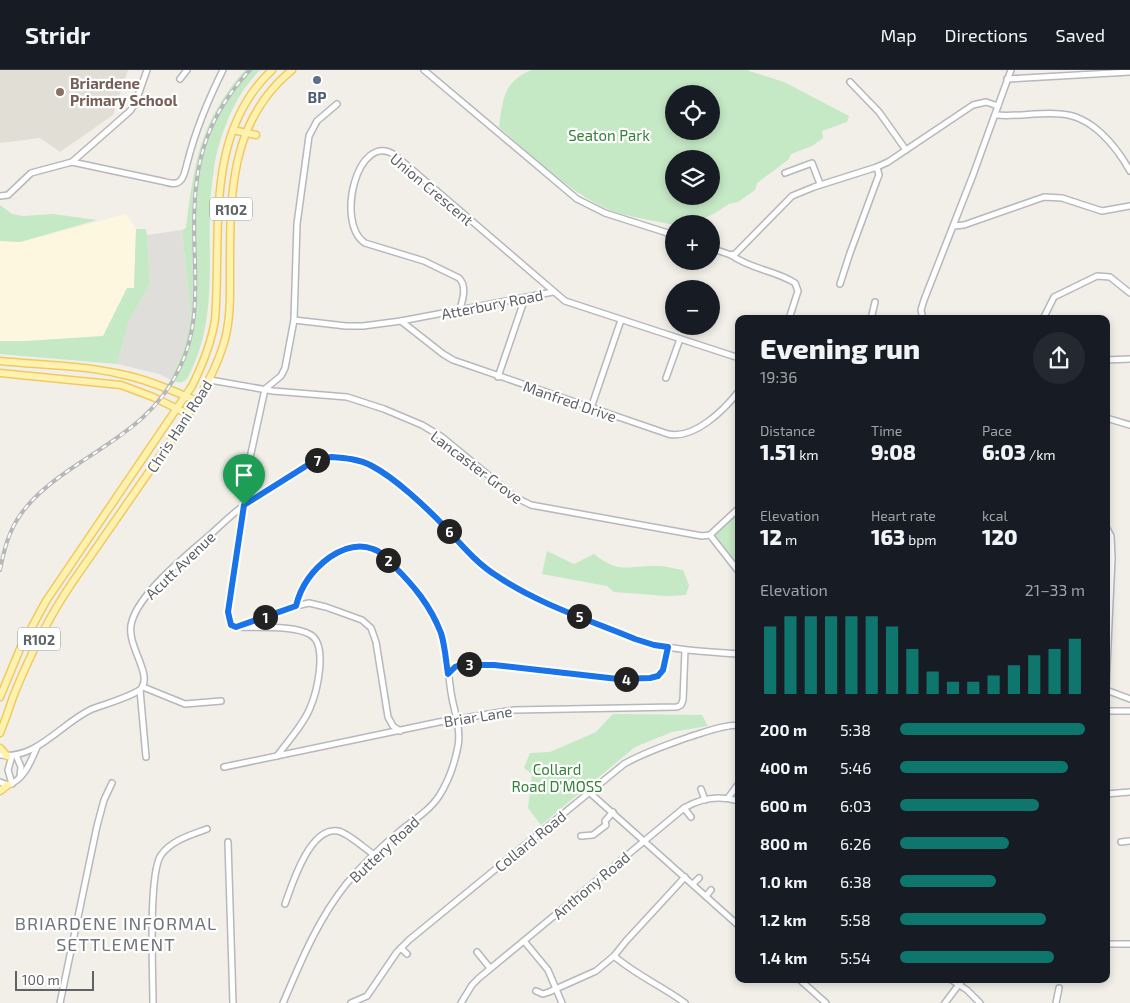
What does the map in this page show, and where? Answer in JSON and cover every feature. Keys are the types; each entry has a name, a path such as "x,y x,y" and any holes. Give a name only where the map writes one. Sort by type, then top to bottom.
{"main road":[{"name":"Chris Hani Road","path":"0,697 20,649 46,601 185,396 202,367 212,335 216,303 219,198 226,152 233,130 246,103 272,70"},
{"name":"Chris Hani Road","path":"0,732 14,696 50,617 210,380 226,336 230,294 232,187 236,166 246,132 262,101 270,90 292,70"},
{"path":"233,130 256,136"},
{"path":"218,240 221,247 230,252"},
{"path":"0,361 112,372 137,378 197,401"},
{"path":"0,373 121,386 145,394 188,414"},
{"path":"0,748 9,756"},
{"path":"0,791 10,784"}],"street":[{"path":"180,79 187,70"},
{"path":"72,162 174,184 179,182 183,178 201,122 223,70"},
{"path":"424,70 577,199 605,213 665,232"},
{"path":"921,315 924,300 954,226 1011,70"},
{"path":"0,196 8,195 31,173 72,162 130,111 137,98 146,72"},
{"path":"1007,79 1130,72"},
{"path":"850,82 879,112 906,150"},
{"path":"730,255 738,252 792,196 820,184 877,167 973,105 986,102 998,106"},
{"path":"277,756 310,708 320,658 318,643 312,636 299,630 236,627 230,623 228,612 248,467 264,389 281,376 285,368 294,320 297,233 307,145 311,131 318,121 337,104"},
{"path":"996,114 1059,114 1077,117 1104,136 1117,150 1130,171"},
{"name":"Union Crescent","path":"460,309 464,289 459,278 424,261 366,243 355,232 352,223 354,186 363,162 374,153 386,151 395,156 553,292"},
{"path":"785,173 812,163 820,184"},
{"path":"840,284 879,175 877,167"},
{"path":"954,226 1044,197 1062,198 1102,211 1130,206"},
{"path":"720,251 742,263 795,283 798,291 790,315"},
{"path":"1045,315 1054,297 1097,276 1110,278 1130,293"},
{"name":"Atterbury Road","path":"294,320 354,327 401,321 553,292 570,304 735,357"},
{"path":"498,376 525,298"},
{"path":"872,315 875,302"},
{"path":"591,408 621,320"},
{"name":"Manfred Drive","path":"401,321 446,357 668,434 681,435 690,432 718,414 735,395"},
{"path":"666,378 680,339"},
{"path":"1110,360 1130,360"},
{"name":"Lancaster Grove","path":"210,380 264,389 348,397 406,418 442,437 504,489 525,504 664,530 702,536 710,535"},
{"path":"1110,419 1130,425"},
{"name":"Acutt Avenue","path":"146,758 141,688 144,681 143,669 130,637 134,614 140,604 165,576 244,505 314,461 331,457 344,458 372,466 400,486 443,525 477,561 496,576 522,592 635,639 654,645 685,650 735,654"},
{"path":"735,512 710,535 735,567"},
{"path":"1110,534 1110,562"},
{"name":"Buttery Road","path":"284,1003 313,934 327,909 373,854 427,810 439,796 457,750 459,734 443,642 429,608 409,579 376,550 356,547 338,552 326,560 301,588 296,606"},
{"path":"236,627 309,603 362,620 369,625 376,642 388,714 394,726 400,731"},
{"path":"448,674 460,665 494,665 618,679 650,678 658,676 663,670 668,647"},
{"name":"Briar Lane","path":"224,767 456,720 521,710 677,707 683,700 685,650"},
{"path":"9,756 38,747 78,717 141,688 185,704 221,701"},
{"path":"1110,690 1130,698 1127,710 1110,711"},
{"name":"Collard Road","path":"351,1003 362,999 373,990 401,948 624,764 646,752 719,727 735,725"},
{"path":"0,782 10,784 19,778 31,762 38,747"},
{"path":"9,756 21,767 19,778"},
{"path":"9,756 10,784"},
{"path":"60,1003 97,826 104,800 112,783"},
{"path":"728,798 735,788"},
{"path":"700,789 705,800"},
{"path":"589,792 735,922"},
{"path":"1110,794 1130,792"},
{"name":"Anthony Road","path":"461,1003 472,985 490,968 684,808 705,800 728,798 735,800"},
{"path":"684,808 691,817"},
{"path":"581,836 593,835 606,825 605,821 613,812"},
{"path":"152,1003 156,865 161,855 174,842 207,829"},
{"path":"285,904 304,858 320,836 327,832 343,832 373,854"},
{"path":"1121,842 1130,841"},
{"path":"228,842 233,1003"},
{"path":"536,991 543,994 596,970 614,956 685,877"},
{"path":"693,884 700,878"},
{"path":"706,896 711,890"},
{"path":"320,906 327,909"},
{"path":"524,941 548,970 562,1003"},
{"path":"1110,944 1130,944"},
{"path":"401,948 407,954"},
{"path":"477,952 490,968"},
{"path":"614,956 633,971 661,986 685,1003"},
{"path":"804,983 826,1003"},
{"path":"945,1003 958,984 980,1003"},
{"path":"1056,1003 1059,988"}],"shaded area":[{"name":"Briardene Primary School","path":"0,70 128,70 113,115 60,152 40,138 0,143"},
{"path":"126,214 136,229 134,288 127,288 103,336 0,341 0,241 21,242"},
{"path":"182,230 191,317 184,348 171,380 159,374 117,364 129,321 150,283 147,235"}],"green space":[{"path":"245,70 260,70 244,90 231,112 215,161 211,187 210,285 206,325 201,345 188,377 184,381 176,382 171,380 184,348 191,317 182,230 186,228 196,163 208,126 230,89"},
{"name":"Seaton Park","path":"532,70 746,70 784,82 849,116 847,122 822,131 823,138 812,146 791,154 788,160 757,183 755,190 738,202 729,204 711,215 665,215 665,223 607,209 585,197 535,159 499,127 506,92 515,80"},
{"path":"0,205 12,214 23,216 53,214 97,220 20,242 0,241"},
{"path":"136,229 146,229 150,283 129,321 117,364 0,354 0,341 103,336 127,288 134,288"},
{"path":"735,516 735,563 714,536"},
{"path":"547,551 574,564 594,554 603,561 618,567 662,566 683,570 689,585 686,595 667,596 614,592 607,586 542,574"},
{"name":"Collard Road D'MOSS","path":"613,714 702,715 708,726 672,732 635,747 541,825 528,808 532,774 524,768 530,753 550,752 596,732"}],"railway":[{"path":"0,570 10,533 27,506 55,480 109,444 136,423 161,398 180,367 189,342 194,316 194,209 200,160 207,137 217,115 231,92 250,70"}],"place":[{"name":"BP","path":"317,80"},
{"name":"Briardene Primary School","path":"60,92"}],"district":[{"name":"BRIARDENE INFORMAL SETTLEMENT","path":"116,933"}],"route":[{"path":"322,458 344,458 362,462 372,466 394,481 443,525 477,561 496,576 522,592 556,607 635,639 668,647 665,667 658,676 624,679 494,665 463,664 455,667 448,674 441,634 417,589 381,553 371,548 363,547 342,550 326,560 301,588 296,606 236,627 231,625 228,612 244,505 288,476 322,458"}]}
